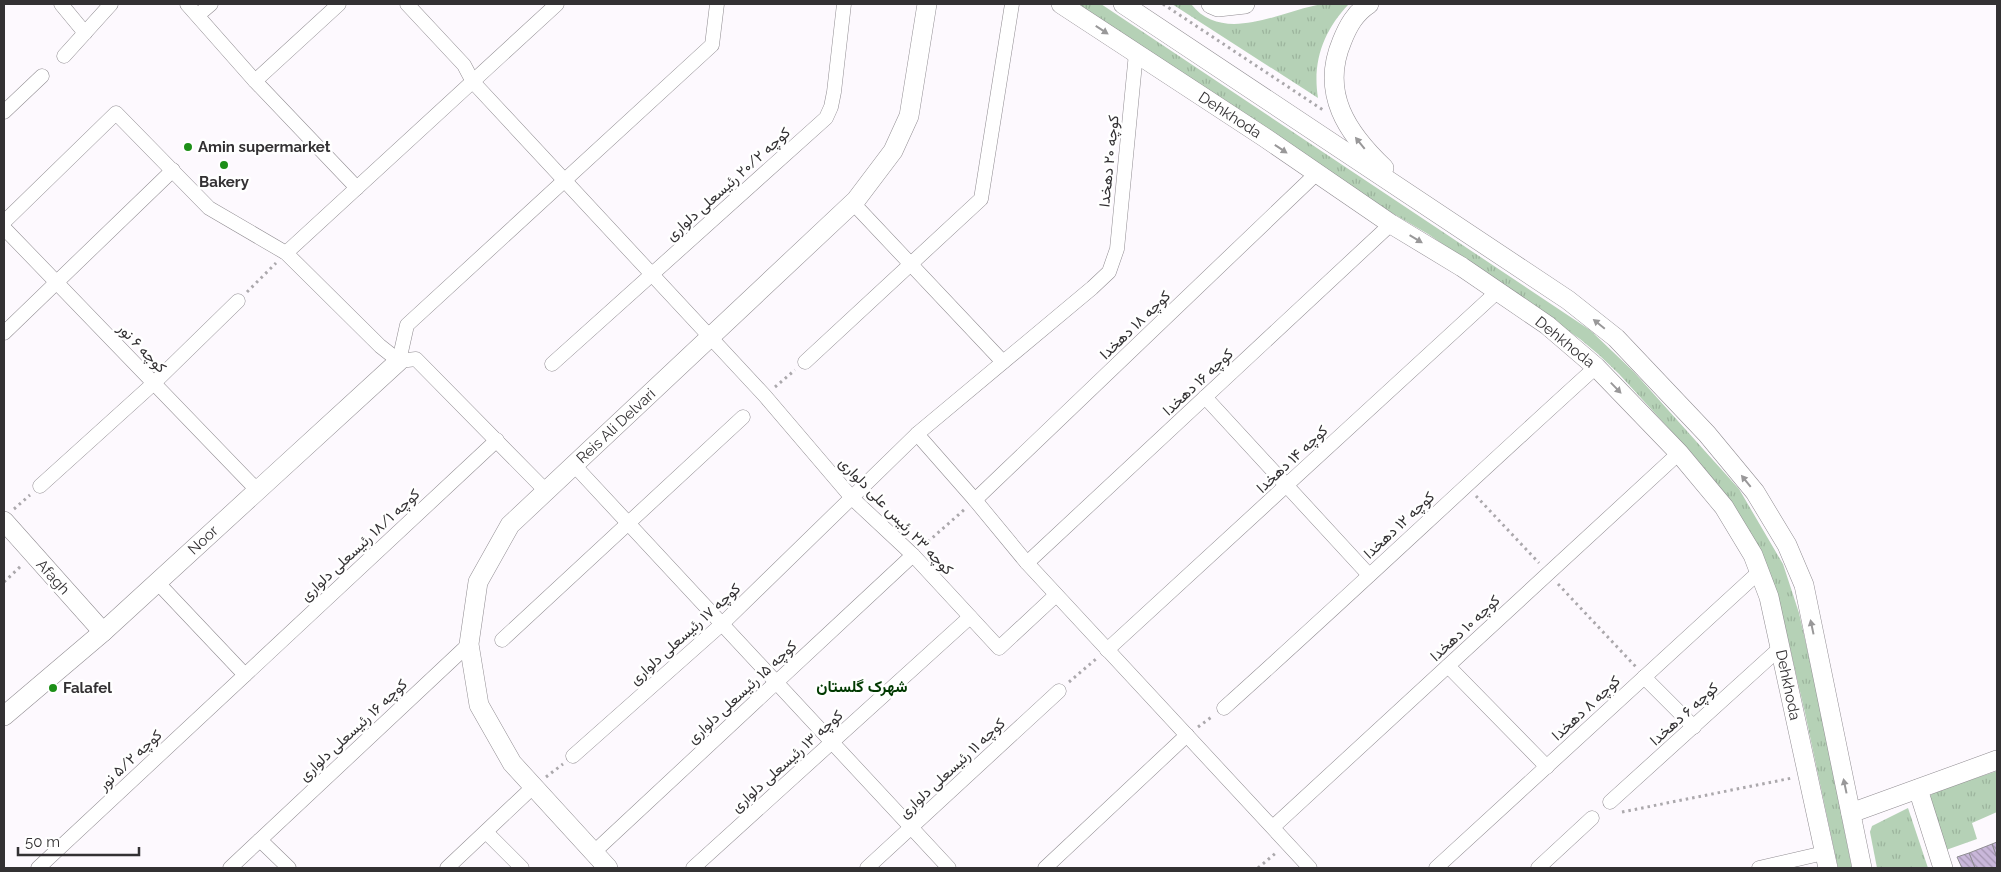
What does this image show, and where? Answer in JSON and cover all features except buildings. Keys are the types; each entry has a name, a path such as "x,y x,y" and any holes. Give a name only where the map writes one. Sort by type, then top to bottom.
{"main road":[{"name":"Reis Ali Delvari","path":"608,868 512,764 479,705 469,644 478,582 510,525 853,203 893,151 909,116 927,4"},
{"name":"Dehkhoda","path":"1061,4 1391,224 1462,267 1547,325 1596,367 1679,453 1724,507 1753,555 1769,597 1826,861"},
{"path":"1123,4 1568,300 1616,338 1707,434 1755,492 1786,545 1804,585 1862,868"},
{"path":"1211,4 1218,7 1245,4"},
{"path":"1368,4 1354,17 1338,50 1334,80 1337,100 1342,115 1357,140 1419,202"},
{"name":"Noor","path":"4,716 103,632 399,361"},
{"name":"Afagh","path":"7,516 34,555 103,632"},
{"path":"1851,813 1997,760"},
{"path":"1918,789 1943,868"}],"street":[{"path":"61,4 85,33"},
{"path":"64,56 111,4"},
{"path":"187,4 255,81 356,188"},
{"path":"198,15 211,4"},
{"path":"255,81 339,4"},
{"name":"کوچه ۲۳ رئیس علی دلواری","path":"407,4 464,65 473,82 563,181 766,396 852,498 913,555 999,648 1056,595"},
{"path":"286,253 557,4"},
{"path":"399,361 407,324 712,45 717,4"},
{"name":"کوچه ۲۰/۲ رئیسعلی دلواری","path":"552,364 826,118 834,92 844,4"},
{"path":"805,362 981,199 1012,4"},
{"name":"کوچه ۲۰ دهخدا","path":"1108,272 1117,249 1136,53"},
{"path":"4,112 42,76"},
{"path":"4,222 116,113 209,208 286,253 380,346 399,361 416,359 546,491"},
{"path":"4,333 173,170"},
{"name":"کوچه ۱۸ دهخدا","path":"975,500 1317,173"},
{"path":"853,203 1003,362"},
{"name":"کوچه ۱۶ دهخدا","path":"1027,563 1391,224"},
{"name":"کوچه ۶ نور","path":"4,228 257,490"},
{"name":"کوچه ۱۷ رئیسعلی دلواری","path":"573,756 722,624 917,434 1092,288 1108,272"},
{"name":"کوچه ۱۴ دهخدا","path":"1107,650 1498,291"},
{"path":"40,486 154,383 238,301"},
{"name":"کوچه ۱۲ دهخدا","path":"1224,708 1465,485 1596,367"},
{"path":"1205,397 1369,575"},
{"path":"502,640 743,416"},
{"path":"917,434 1027,563 1310,868"},
{"name":"کوچه ۱۸/۱ رئیسعلی دلواری","path":"245,675 497,440"},
{"name":"کوچه ۱۰ دهخدا","path":"1273,827 1679,453"},
{"path":"574,465 949,868"},
{"name":"کوچه ۱۵ رئیسعلی دلواری","path":"594,853 913,555"},
{"name":"کوچه ۸ دهخدا","path":"1436,868 1759,572"},
{"path":"157,582 245,675"},
{"name":"کوچه ۱۳ رئیسعلی دلواری","path":"693,868 970,617"},
{"name":"کوچه ۱۶ رئیسعلی دلواری","path":"230,868 469,644"},
{"name":"کوچه ۶ دهخدا","path":"1610,802 1780,648"},
{"path":"1448,666 1547,767"},
{"name":"کوچه ۵/۲ نور","path":"38,868 245,675"},
{"path":"1644,677 1694,727"},
{"name":"کوچه ۱۱ رئیسعلی دلواری","path":"867,868 1059,691"},
{"path":"1045,868 1187,735"},
{"path":"447,868 533,787"},
{"path":"1538,868 1592,818"},
{"path":"486,832 522,868"},
{"path":"260,840 289,868"},
{"path":"1759,868 1826,861"}],"path":[{"path":"1163,4 1322,110"},
{"path":"238,301 286,253"},
{"path":"766,396 805,362"},
{"path":"1465,485 1644,677"},
{"path":"7,516 40,486"},
{"path":"913,555 975,500"},
{"path":"4,582 34,555"},
{"path":"1059,691 1107,650"},
{"path":"1187,735 1224,708"},
{"path":"533,787 573,756"},
{"path":"1621,812 1807,775"},
{"path":"1258,868 1287,843"}],"green space":[{"path":"1077,4 1101,4 1590,330 1634,372 1739,489 1783,564 1799,613 1852,868 1838,868 1786,631 1724,493 1695,457 1619,374 1580,339 1428,234 1380,206"},
{"path":"1172,4 1191,4 1204,16 1219,22 1236,24 1271,18 1322,4 1349,4 1333,24 1322,47 1317,71 1318,98"},
{"path":"1997,771 1997,812 1972,823 1977,839 1946,850 1930,796 1934,792"},
{"path":"1908,808 1928,868 1877,868 1870,832 1872,826"}],"place":[{"name":"Amin supermarket","path":"188,147"},
{"name":"Bakery","path":"224,165"},
{"name":"Falafel","path":"53,688"}],"district":[{"name":"شهرک گلستان","path":"862,686"}]}
